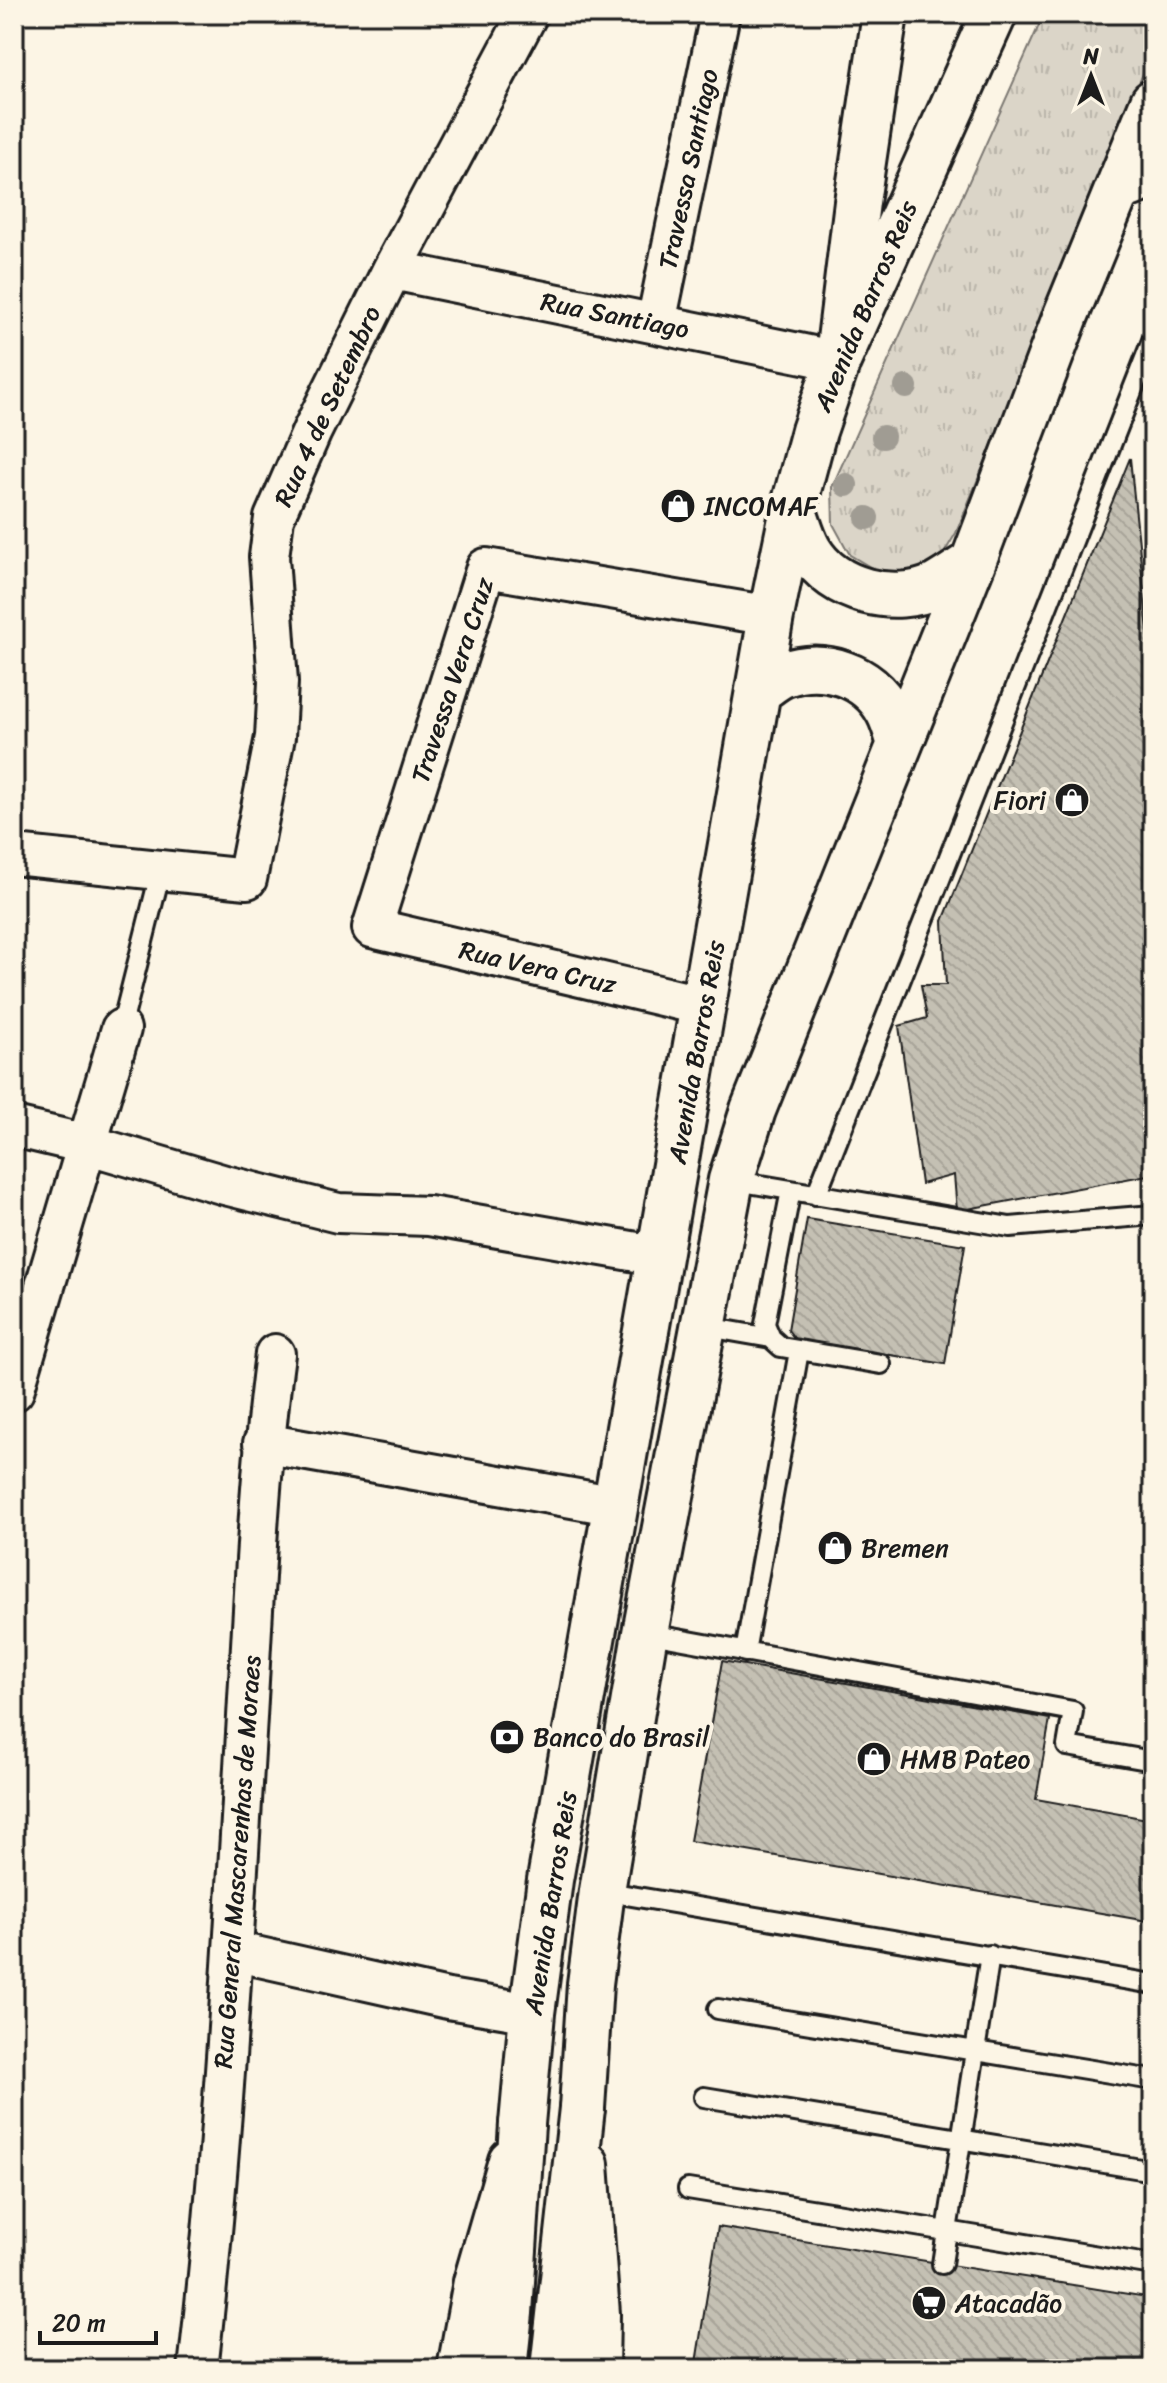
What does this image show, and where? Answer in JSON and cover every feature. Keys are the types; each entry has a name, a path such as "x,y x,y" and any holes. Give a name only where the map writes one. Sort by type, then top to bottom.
{"main road":[{"path":"838,361 857,202 885,14"},
{"name":"Avenida Barros Reis","path":"504,2369 532,2013 550,1880 771,616 793,509 814,431 838,361 994,14"},
{"name":"Avenida Barros Reis","path":"553,2369 582,2108 590,1984 602,1891 645,1633 731,1180 753,1110 973,562 1060,330 1134,186 1153,102"},
{"path":"793,509 810,550 832,577 865,591 900,594 934,587 973,562"},
{"path":"758,691 784,674 815,669 847,674 871,688 888,711 899,741"},
{"name":"Avenida Barros Reis","path":"582,2108 595,2269 596,2369"},
{"name":"Avenida Barros Reis","path":"460,2369 476,2282 522,2124"}],"street":[{"name":"Rua 4 de Setembro","path":"161,870 247,879 275,737 278,682 269,557 274,518 306,444 392,270 528,14"},
{"name":"Travessa Santiago","path":"656,323 720,14"},
{"name":"Rua Santiago","path":"392,270 838,361"},
{"name":"Travessa Vera Cruz","path":"372,928 486,568 771,616"},
{"path":"14,855 161,870"},
{"name":"Rua Vera Cruz","path":"372,928 704,1006"},
{"path":"14,1391 121,1029"},
{"path":"14,1127 338,1213 429,1216 660,1256"},
{"name":"Rua General Mascarenhas de Moraes","path":"198,2369 216,2188 233,1951 263,1443 275,1354"},
{"path":"263,1443 617,1506"},
{"path":"233,1951 448,1999 532,2013"}],"lane":[{"path":"816,1195 1153,338"},
{"path":"121,1029 161,870"},
{"path":"731,1180 1010,1227 1153,1215"},
{"path":"791,1190 765,1324 771,1338 781,1347 881,1364"},
{"path":"702,1326 771,1338"},
{"path":"745,1652 799,1351"},
{"path":"645,1633 1073,1711 1067,1746 1153,1761"},
{"path":"602,1891 1153,1984"},
{"path":"942,2264 990,1955"},
{"path":"718,2009 1153,2080"},
{"path":"704,2097 1153,2171"},
{"path":"688,2189 1153,2265"}],"green space":[{"path":"1044,14 1153,14 1153,49 956,533 940,560 918,575 877,571 850,555 833,524 832,487"}],"building":[{"name":"Fiori","path":"1130,458 1153,679 1153,1174 957,1211 954,1175 921,1184 899,1026 927,1018 921,985 946,985 943,921"},
{"path":"807,1219 965,1245 945,1364 795,1339 788,1330"},
{"name":"HMB Pateo","path":"722,1661 1050,1719 1036,1799 1153,1820 1153,1922 690,1841"},
{"name":"Atacadão","path":"718,2227 1153,2298 1153,2369 695,2369"}],"place":[{"name":"INCOMAF","path":"678,506"},
{"name":"Fiori","path":"1072,800"},
{"name":"Bremen","path":"835,1548"},
{"name":"Banco do Brasil","path":"507,1737"},
{"name":"HMB Pateo","path":"874,1759"},
{"name":"Atacadão","path":"929,2303"}]}
